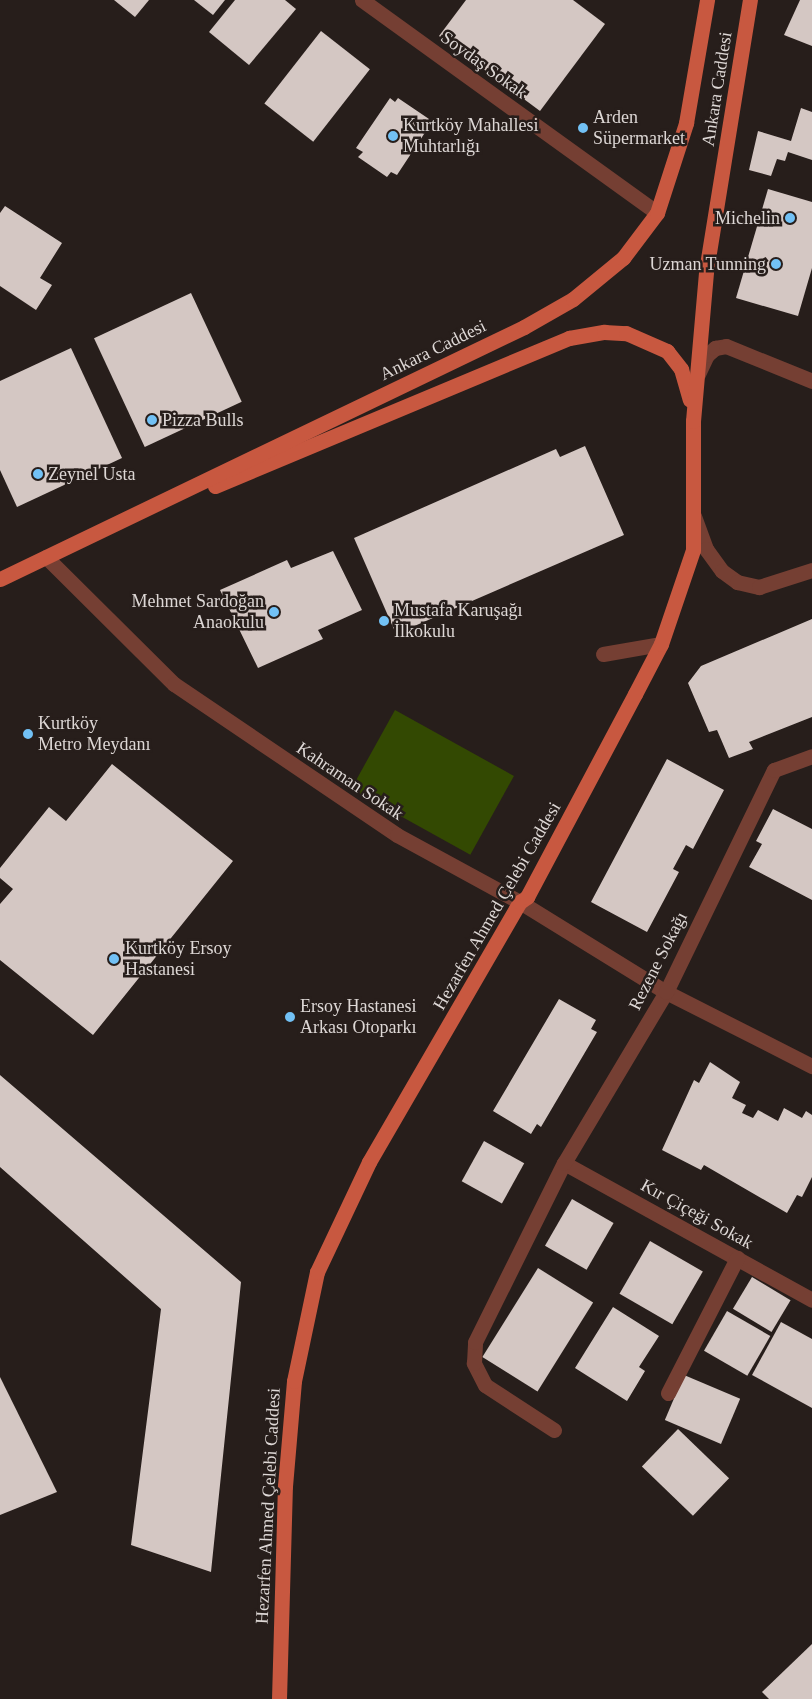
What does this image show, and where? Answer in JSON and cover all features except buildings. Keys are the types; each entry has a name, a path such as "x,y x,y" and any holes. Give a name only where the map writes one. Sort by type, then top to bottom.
{"main road":[{"name":"Ankara Caddesi","path":"0,580 524,327 573,299 623,258 657,213 686,123 706,0"},
{"name":"Ankara Caddesi","path":"693,422 706,270 750,0"},
{"path":"46,557 569,338 604,332 626,333 667,350 687,383 693,422"},
{"name":"Hezarfen Ahmed Çelebi Caddesi","path":"279,1699 285,1486 294,1381 317,1272 369,1162 520,902 532,888 661,644 692,550 694,516 693,422"}],"street":[{"name":"Soydaş Sokak","path":"362,0 657,213"},
{"path":"696,381 707,354 715,348 726,346 812,381"},
{"path":"694,516 706,548 722,571 737,582 759,587 812,570"},
{"name":"Kahraman Sokak","path":"46,557 174,684 397,835 520,902 666,992 812,1066"},
{"path":"603,654 661,644"},
{"name":"Rezene Sokağı","path":"554,1430 484,1385 477,1374 473,1353 475,1342 564,1163 666,992 774,770 812,756"},
{"name":"Kır Çiçeği Sokak","path":"564,1163 812,1300"},
{"path":"668,1393 738,1258"}],"green space":[{"path":"395,710 514,776 470,855 351,789"}],"place":[{"name":"Arden Süpermarket","path":"583,128"},
{"name":"Kurtköy Mahallesi Muhtarlığı","path":"393,136"},
{"name":"Michelin","path":"790,218"},
{"name":"Uzman Tunning","path":"776,264"},
{"name":"Pizza Bulls","path":"152,420"},
{"name":"Zeynel Usta","path":"38,474"},
{"name":"Mehmet Sardoğan Anaokulu","path":"274,612"},
{"name":"Mustafa Karuşağı İlkokulu","path":"384,621"},
{"name":"Kurtköy Metro Meydanı","path":"28,734"},
{"name":"Kurtköy Ersoy Hastanesi","path":"114,959"},
{"name":"Ersoy Hastanesi Arkası Otoparkı","path":"290,1017"}]}
